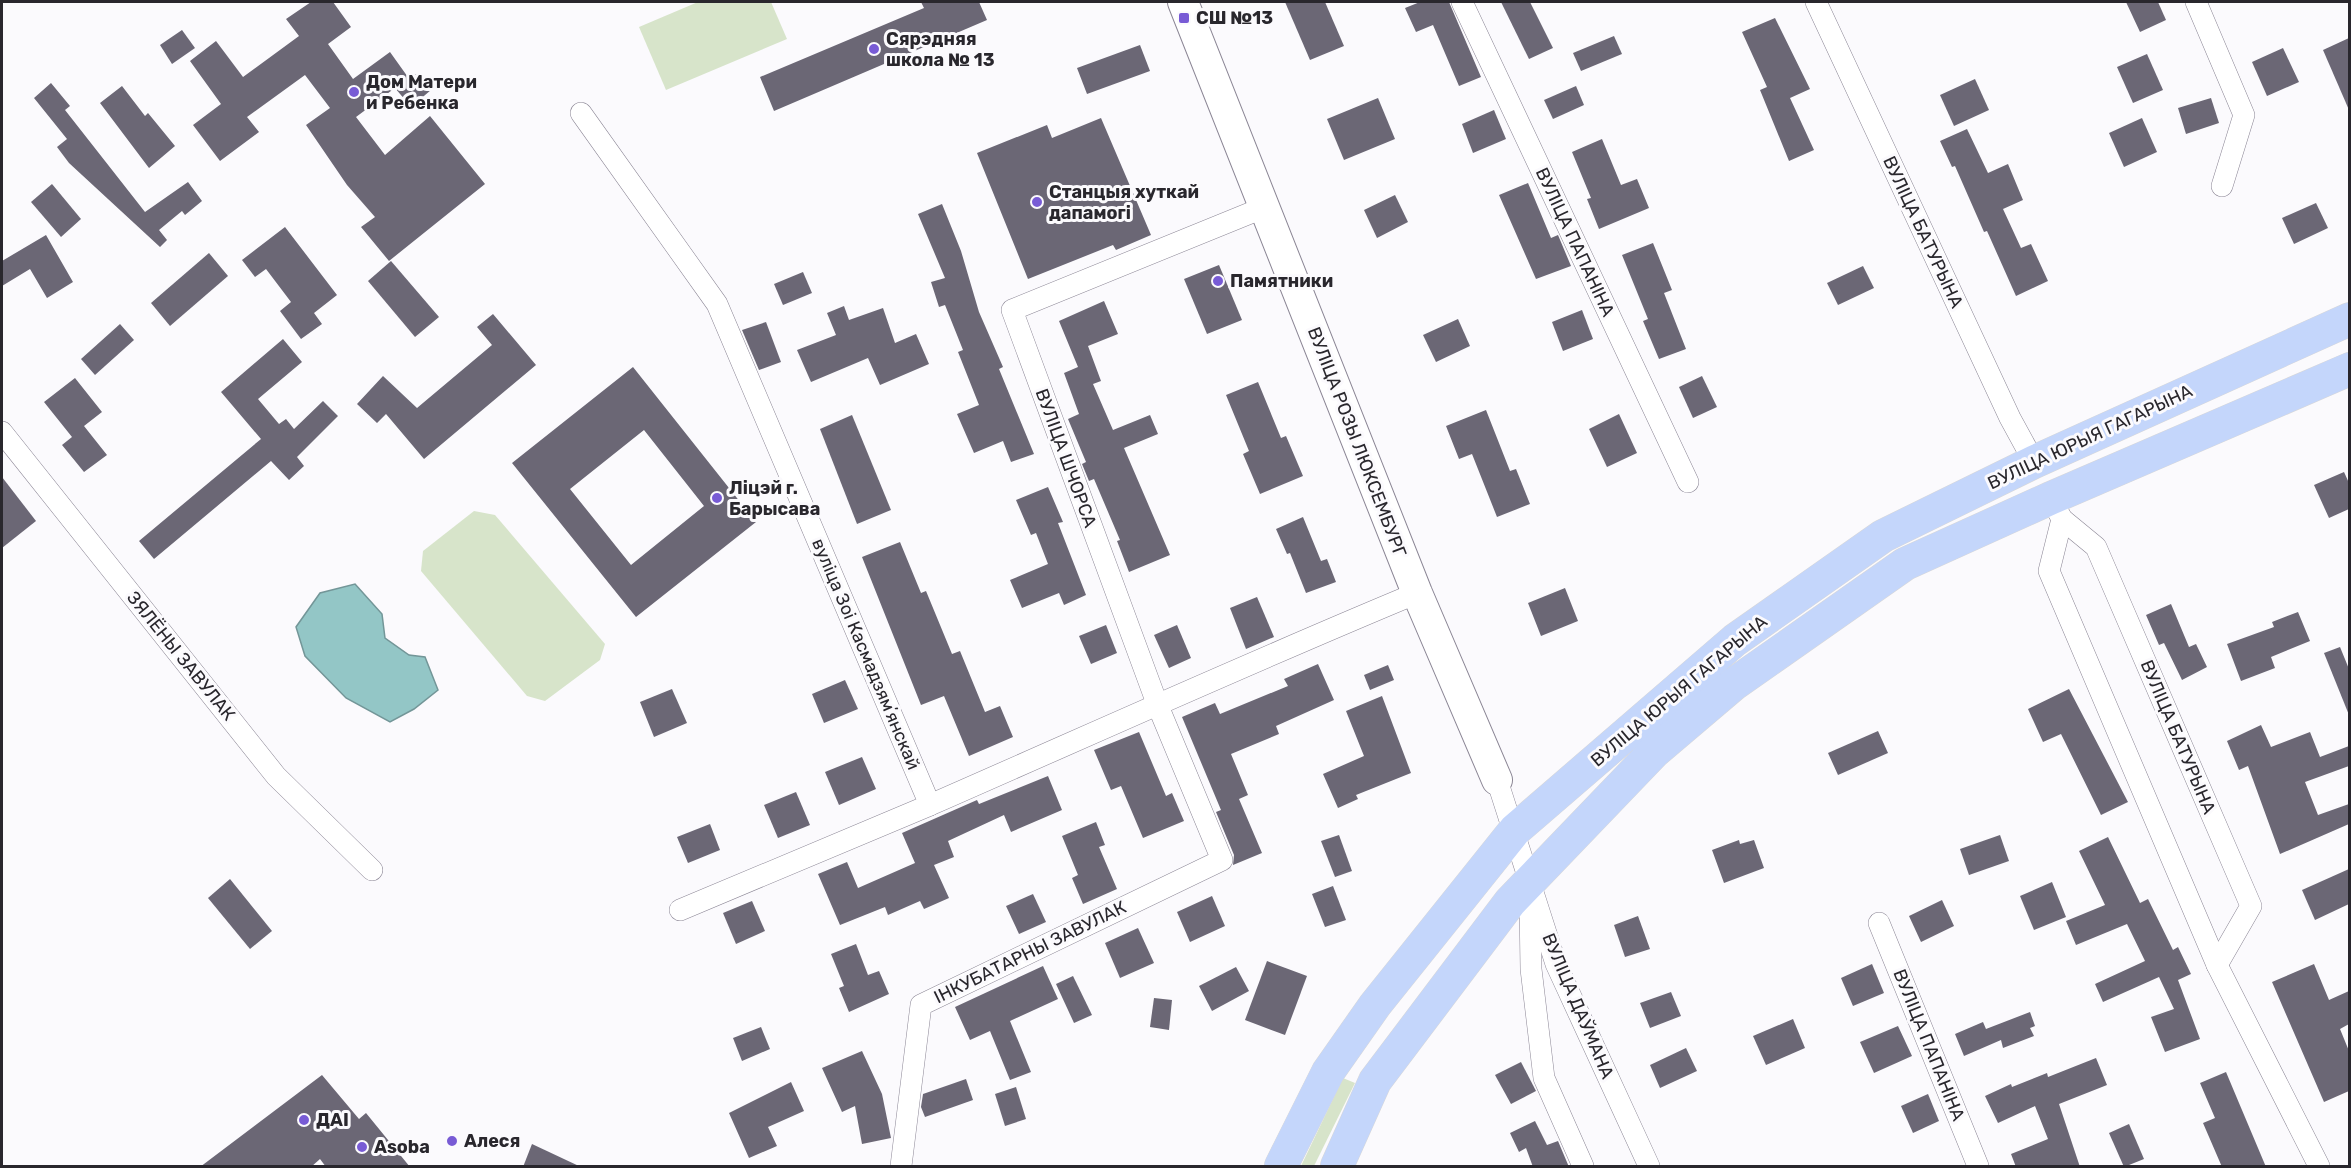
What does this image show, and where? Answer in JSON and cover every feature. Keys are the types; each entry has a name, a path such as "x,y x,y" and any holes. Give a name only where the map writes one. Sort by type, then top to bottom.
{"main road":[{"name":"ВУЛІЦА ЮРЫЯ ГАГАРЫНА","path":"1281,1167 1328,1072 1375,1005 1515,830 1735,640 1883,536 2034,462 2349,319"},
{"name":"ВУЛІЦА ЮРЫЯ ГАГАРЫНА","path":"1337,1167 1375,1081 1510,902 1654,752 1734,684 1905,564 2056,508 2349,369"}],"street":[{"name":"ВУЛІЦА РОЗЫ ЛЮКСЕМБУРГ","path":"1184,2 1417,592 1497,780 1530,882"},
{"name":"ВУЛІЦА ПАПАНІНА","path":"1462,2 1688,482"},
{"name":"ВУЛІЦА БАТУРЫНА","path":"1816,2 2010,418 2034,462"},
{"path":"2196,2 2244,115 2222,186"},
{"name":"вуліца Зоі Касмадзямʼянскай","path":"581,113 717,304 930,805"},
{"name":"ВУЛІЦА ШЧОРСА","path":"1222,860 1158,706 1012,310 1265,207"},
{"name":"ЗЯЛЁНЫ ЗАВУЛАК","path":"2,432 276,776 372,870"},
{"name":"ВУЛІЦА БАТУРЫНА","path":"2056,508 2096,547 2251,906 2217,965"},
{"path":"2056,508 2049,571 2217,965 2319,1167"},
{"path":"680,910 930,805 1158,706 1238,668 1417,592"},
{"name":"ІНКУБАТАРНЫ ЗАВУЛАК","path":"901,1167 921,1005 1222,860"},
{"name":"ВУЛІЦА ДАЎМАНА","path":"1530,882 1531,969 1544,1078 1583,1167"},
{"name":"ВУЛІЦА ДАЎМАНА","path":"1530,882 1556,964 1649,1167"},
{"name":"ВУЛІЦА ПАПАНІНА","path":"1879,923 1978,1167"}],"green space":[{"path":"698,2 771,2 787,39 666,90 639,27"},
{"path":"474,511 495,515 605,644 600,660 545,701 527,696 421,571 423,551"},
{"path":"1343,1078 1355,1083 1314,1166 1301,1166"}],"water":[{"path":"355,584 382,614 385,638 409,655 425,657 438,690 414,709 390,722 346,698 305,656 296,627 320,593"}],"building":[{"path":"311,2 333,2 351,27 328,44 353,79 390,52 410,80 416,74 431,90 411,107 395,88 356,117 385,155 430,116 485,184 389,261 361,227 375,217 347,185 306,125 330,108 305,75 247,117 259,132 220,161 193,125 221,104 190,61 216,41 243,77 299,36 286,19"},
{"name":"Сярэдняя школа № 13","path":"921,2 979,2 987,20 774,111 760,77 924,8"},
{"path":"1285,2 1325,2 1344,46 1310,60"},
{"path":"1420,2 1449,2 1481,77 1459,86 1433,25 1416,32 1405,8"},
{"path":"1501,2 1530,2 1553,48 1529,59"},
{"path":"2126,2 2158,2 2166,20 2140,32"},
{"path":"1775,18 1810,89 1790,98 1814,150 1789,161 1760,90 1767,87 1742,32"},
{"path":"182,30 195,48 172,64 160,45"},
{"path":"1614,36 1622,54 1581,71 1573,53"},
{"path":"2349,38 2349,110 2323,50"},
{"path":"1140,45 1150,71 1087,94 1077,68"},
{"path":"2283,48 2299,82 2267,96 2252,62"},
{"path":"2147,54 2163,90 2133,103 2117,67"},
{"path":"1975,79 1989,110 1954,126 1940,95"},
{"path":"51,83 70,106 65,110 145,212 188,182 202,201 185,215 182,211 159,230 167,240 160,247 69,163 57,147 67,139 34,98"},
{"path":"122,86 145,116 148,113 175,146 149,168 100,103"},
{"path":"1576,86 1584,105 1553,119 1544,100"},
{"path":"1378,98 1395,139 1344,160 1327,119"},
{"path":"2211,98 2219,123 2186,134 2178,108"},
{"path":"1494,110 1506,139 1473,153 1462,124"},
{"name":"Станцыя хуткай дапамогі","path":"1101,118 1151,235 1116,250 1113,245 1028,279 977,153 1047,125 1052,138"},
{"path":"2142,118 2157,152 2124,167 2109,133"},
{"path":"1967,129 1988,173 2008,164 2023,200 2003,209 2021,248 2031,244 2048,281 2016,296 1987,231 1984,232 1955,166 1952,167 1940,141"},
{"path":"1602,139 1621,185 1637,179 1649,208 1599,229 1587,199 1591,198 1572,152"},
{"path":"1528,183 1551,238 1558,235 1571,266 1536,279 1499,195"},
{"path":"52,184 81,219 61,237 31,202"},
{"path":"1395,195 1408,222 1377,238 1364,210"},
{"path":"2316,203 2328,228 2294,244 2282,218"},
{"path":"942,204 961,251 979,312 1003,367 999,369 1034,454 1011,462 1003,441 974,453 957,414 979,405 958,352 963,350 945,305 939,307 931,282 945,278 918,214"},
{"path":"285,227 337,295 314,313 322,324 301,339 280,311 291,302 266,269 255,277 242,260"},
{"path":"46,235 73,282 47,298 30,269 2,286 2,261"},
{"path":"1653,243 1672,290 1664,293 1686,349 1659,359 1643,321 1648,319 1622,255"},
{"path":"209,253 228,276 170,326 151,303"},
{"path":"391,261 439,317 415,337 368,281"},
{"path":"1219,265 1242,320 1207,334 1184,279"},
{"path":"1863,266 1874,288 1838,305 1827,283"},
{"path":"803,272 812,293 783,305 774,284"},
{"path":"1104,301 1118,334 1088,346 1101,381 1093,384 1113,430 1150,415 1158,434 1124,448 1170,555 1129,572 1117,541 1120,540 1094,479 1089,481 1082,464 1086,462 1068,419 1079,414 1064,373 1078,367 1059,321"},
{"path":"844,306 849,320 883,308 895,343 916,334 929,364 880,385 868,358 811,382 797,350 836,335 827,313"},
{"path":"1582,310 1593,339 1563,351 1552,322"},
{"path":"493,314 536,365 424,459 386,414 377,423 357,404 383,376 417,408 492,345 477,327"},
{"path":"1458,319 1470,346 1436,362 1423,335"},
{"path":"766,322 781,362 759,370 742,330"},
{"path":"120,324 134,340 95,375 81,359"},
{"path":"283,339 302,362 258,399 279,424 286,419 294,429 323,401 338,416 297,457 304,466 289,480 271,461 154,559 139,541 261,439 221,392"},
{"name":"Ліцэй г. Барысава","path":"633,367 756,522 636,617 512,463","holes":["644,430 704,506 631,565 570,489"]},
{"path":"1702,376 1717,407 1693,418 1679,387"},
{"path":"75,378 102,412 84,426 107,455 84,472 62,445 72,437 44,402"},
{"path":"1258,382 1281,438 1286,436 1303,476 1260,494 1243,454 1249,451 1226,395"},
{"path":"1486,410 1510,471 1516,469 1530,504 1497,517 1472,454 1459,459 1446,426"},
{"path":"1619,414 1637,453 1607,467 1589,429"},
{"path":"852,415 891,510 857,524 820,429"},
{"path":"2344,472 2349,483 2349,509 2329,518 2314,485"},
{"path":"2,477 36,521 2,548"},
{"path":"1048,487 1063,522 1058,523 1086,595 1064,605 1059,593 1022,608 1010,580 1048,564 1036,533 1031,535 1016,500"},
{"path":"1303,517 1321,561 1327,559 1336,582 1306,593 1290,553 1287,554 1276,529"},
{"path":"900,542 921,593 926,591 952,654 960,651 985,712 1000,706 1013,737 969,756 944,696 921,705 862,557"},
{"path":"1565,588 1578,621 1541,636 1528,603"},
{"path":"1257,597 1274,637 1246,649 1230,608"},
{"path":"2171,604 2189,647 2196,644 2207,667 2182,680 2164,643 2159,645 2146,615"},
{"path":"2298,612 2310,641 2271,657 2275,668 2241,681 2227,644 2274,627 2272,622"},
{"path":"1106,625 1117,653 1091,664 1079,636"},
{"path":"1177,625 1191,658 1169,668 1154,635"},
{"path":"2340,647 2349,669 2349,715 2324,653"},
{"path":"1318,664 1334,700 1276,726 1279,734 1231,754 1248,795 1239,799 1262,853 1233,865 1234,855 1216,812 1221,810 1182,717 1215,703 1220,714 1288,686 1284,679"},
{"path":"1388,665 1394,680 1370,690 1364,675"},
{"path":"845,680 858,709 824,723 812,694"},
{"path":"672,689 687,723 654,737 640,702"},
{"path":"2069,689 2128,802 2101,815 2061,734 2043,742 2028,709"},
{"path":"1382,696 1411,773 1356,795 1358,799 1338,808 1323,774 1364,756 1346,711"},
{"path":"2261,725 2271,747 2310,732 2320,757 2349,746 2349,766 2305,782 2318,815 2349,804 2349,824 2280,854 2248,766 2239,770 2227,741"},
{"path":"1878,731 1888,753 1838,775 1828,753"},
{"path":"1139,732 1166,796 1172,793 1184,821 1143,838 1121,786 1111,790 1094,750"},
{"path":"862,757 876,789 839,805 825,772"},
{"path":"1048,776 1062,810 1011,832 1004,815 948,841 954,857 934,865 949,898 924,909 920,901 888,915 885,907 840,925 818,874 847,862 858,888 915,863 902,833 977,800 979,804"},
{"path":"796,792 810,825 778,838 764,805"},
{"path":"1096,822 1105,845 1099,847 1117,889 1083,904 1072,878 1078,875 1062,836"},
{"path":"710,824 720,850 688,863 677,837"},
{"path":"1339,835 1352,871 1335,877 1321,841"},
{"path":"2000,835 2009,861 1969,875 1960,849"},
{"path":"2108,837 2140,903 2148,899 2173,950 2178,947 2191,974 2178,980 2200,1039 2165,1052 2151,1017 2174,1009 2159,977 2103,1002 2095,984 2145,961 2127,924 2076,945 2066,921 2105,905 2079,851"},
{"path":"1739,840 1740,844 1754,840 1764,868 1724,883 1712,850"},
{"path":"2349,869 2349,904 2315,920 2302,890"},
{"path":"230,879 272,931 250,949 208,898"},
{"path":"2052,882 2066,917 2034,930 2020,896"},
{"path":"1333,886 1346,920 1325,927 1312,894"},
{"path":"1033,894 1046,922 1019,934 1006,906"},
{"path":"1212,896 1225,926 1190,942 1177,912"},
{"path":"1942,900 1954,926 1921,942 1909,916"},
{"path":"752,901 765,931 736,944 723,913"},
{"path":"1638,916 1650,949 1625,957 1614,925"},
{"path":"1138,928 1154,963 1120,978 1105,943"},
{"path":"856,944 868,975 879,971 889,994 849,1012 839,988 844,986 831,954"},
{"path":"1267,961 1307,976 1285,1035 1245,1020"},
{"path":"1872,964 1884,993 1853,1006 1841,978"},
{"path":"2314,964 2329,1000 2349,991 2349,1024 2340,1029 2349,1051 2349,1091 2324,1102 2272,982"},
{"path":"1043,966 1058,999 1010,1021 1031,1072 1010,1080 990,1031 970,1040 955,1007"},
{"path":"1236,967 1249,991 1212,1011 1199,986"},
{"path":"1073,976 1092,1015 1074,1023 1056,984"},
{"path":"1671,992 1681,1016 1650,1028 1640,1003"},
{"path":"1154,998 1172,1000 1169,1030 1150,1027"},
{"path":"2030,1012 2035,1026 2030,1028 2034,1036 2003,1048 2001,1040 1964,1056 1955,1034 1983,1022 1986,1029"},
{"path":"1793,1019 1805,1048 1766,1065 1753,1036"},
{"path":"1898,1026 1912,1056 1874,1073 1860,1042"},
{"path":"761,1027 770,1049 742,1061 733,1038"},
{"path":"1686,1048 1697,1071 1660,1088 1650,1065"},
{"path":"862,1051 882,1094 891,1138 862,1144 855,1106 842,1112 822,1068"},
{"path":"2096,1058 2107,1085 2059,1104 2080,1167 2016,1167 2011,1154 2048,1139 2035,1106 1998,1123 1985,1096 2011,1084 2012,1087 2047,1073 2048,1077"},
{"path":"1521,1062 1536,1091 1511,1104 1495,1075"},
{"path":"2226,1072 2266,1167 2222,1167 2203,1123 2215,1118 2200,1083"},
{"name":"ДАІ","path":"322,1075 359,1119 366,1113 410,1167 326,1167 320,1159 311,1167 200,1167"},
{"path":"966,1079 973,1100 925,1117 921,1107 923,1094"},
{"path":"791,1082 804,1111 768,1127 777,1146 749,1158 729,1113"},
{"path":"1016,1087 1026,1119 1005,1126 995,1094"},
{"path":"1928,1094 1939,1121 1913,1133 1901,1106"},
{"path":"1535,1121 1547,1145 1558,1141 1569,1167 1533,1167 1526,1148 1519,1152 1510,1133"},
{"path":"2129,1124 2144,1159 2124,1167 2109,1133"},
{"path":"532,1144 581,1167 523,1167"}],"place":[{"name":"СШ №13","path":"1184,18"},
{"name":"Сярэдняя школа № 13","path":"874,49"},
{"name":"Дом Матери и Ребенка","path":"354,92"},
{"name":"Станцыя хуткай дапамогі","path":"1037,202"},
{"name":"Памятники","path":"1218,281"},
{"name":"Ліцэй г. Барысава","path":"717,498"},
{"name":"ДАІ","path":"304,1120"},
{"name":"Алеся","path":"452,1141"},
{"name":"Asoba","path":"362,1147"}]}
